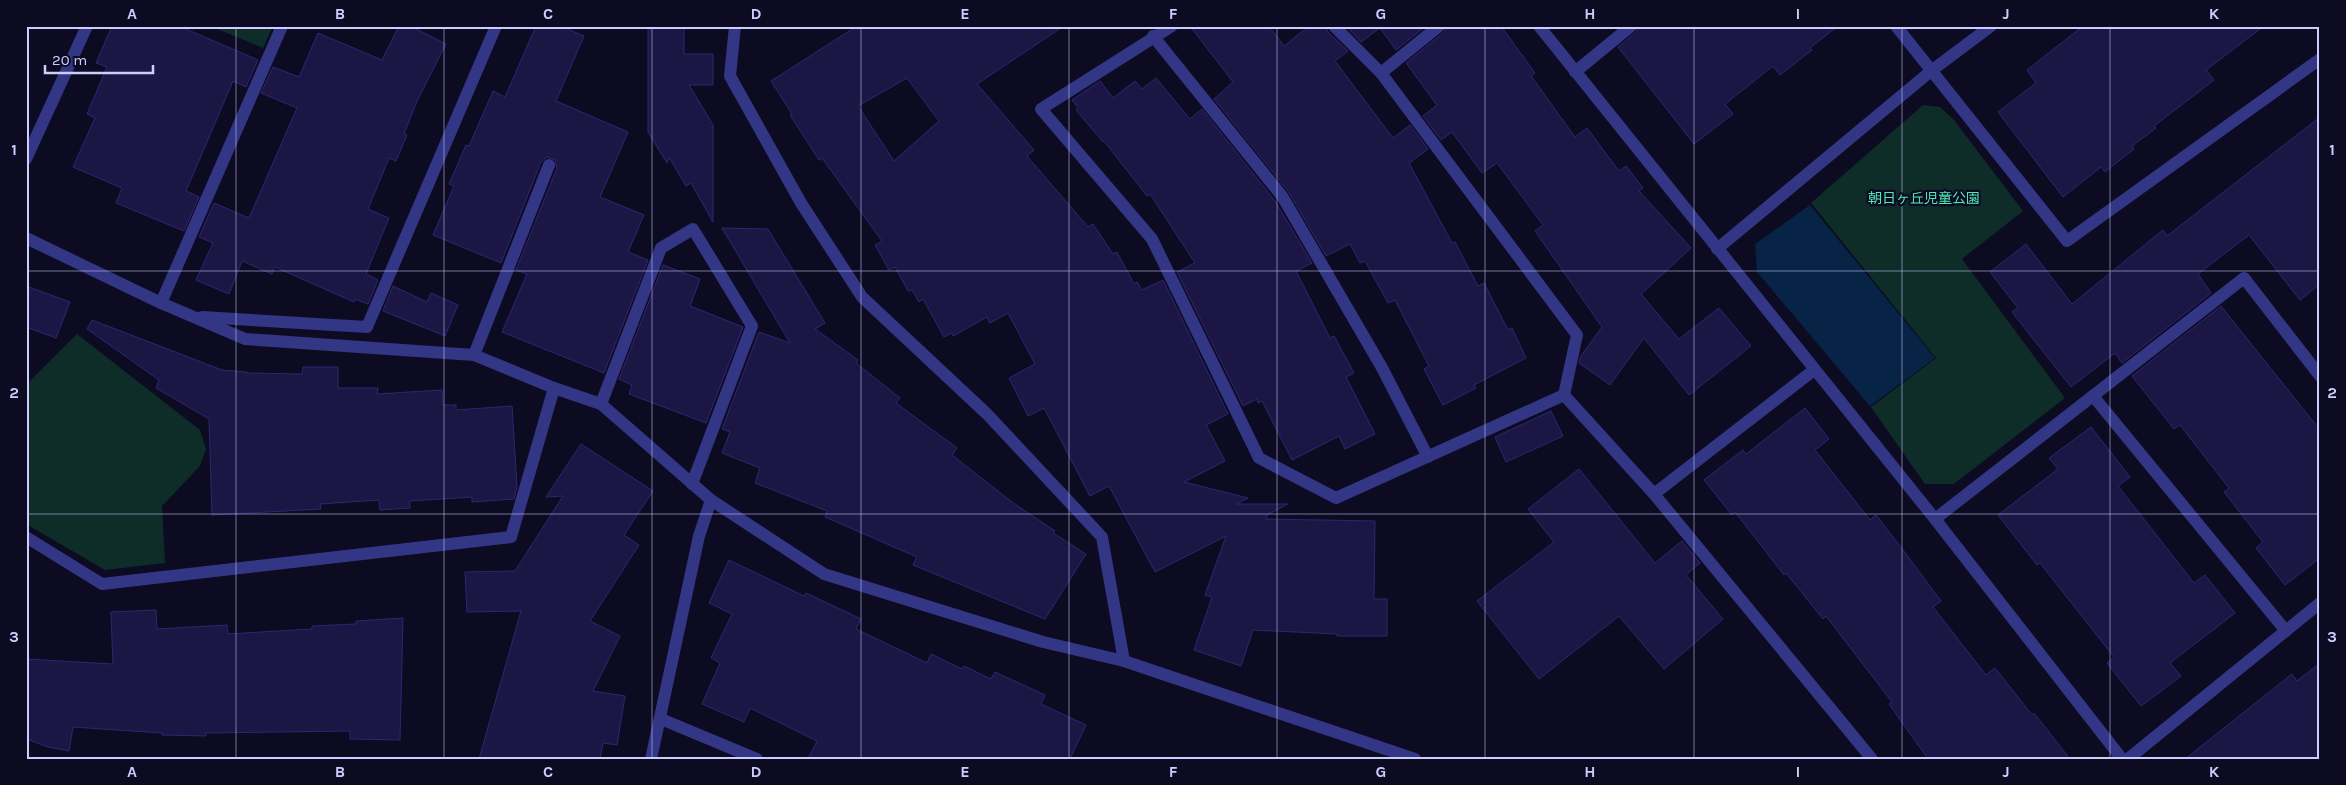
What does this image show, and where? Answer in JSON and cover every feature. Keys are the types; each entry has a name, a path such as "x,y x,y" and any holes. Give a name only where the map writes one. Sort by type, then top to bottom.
{"street":[{"path":"26,160 87,26"},
{"path":"161,303 282,26"},
{"path":"192,316 367,327 496,26"},
{"path":"735,26 730,76 801,203 862,297 987,414 1102,537 1124,661"},
{"path":"1172,26 1153,36 1041,109 1152,239 1259,458 1336,498 1564,395"},
{"path":"1334,26 1381,74 1577,335 1564,395"},
{"path":"1381,74 1439,26"},
{"path":"1539,26 1935,520 2122,759"},
{"path":"1575,72 1631,26"},
{"path":"1896,26 2066,240 2317,66"},
{"path":"1717,250 1931,71 1991,26"},
{"path":"1153,36 1282,196 1381,366 1428,457"},
{"path":"474,356 549,165"},
{"path":"601,404 661,248 693,229 752,326 692,484"},
{"path":"26,238 161,303 245,339 474,356 554,388 601,404 711,500 824,574 1043,642 1124,661 1415,759"},
{"path":"1935,520 2244,278 2320,376"},
{"path":"1654,494 1814,370"},
{"path":"26,538 102,584 511,538 554,388"},
{"path":"1564,395 1654,494 1872,759"},
{"path":"2093,396 2286,631"},
{"path":"652,759 699,536 711,500"},
{"path":"2128,759 2320,603"},
{"path":"661,719 757,759"}],"green space":[{"path":"210,26 273,26 263,48"},
{"name":"朝日ヶ丘児童公園","path":"1923,105 1940,107 1954,120 2023,211 1962,259 2065,398 1954,484 1925,484 1871,407 1936,358 1811,203"},
{"path":"77,334 200,430 206,449 200,466 162,506 165,563 105,570 26,524 26,385"}],"water":[{"path":"1810,205 1935,358 1870,406 1757,272 1755,244"}],"building":[{"path":"112,26 179,26 258,60 246,87 233,81 186,191 199,197 184,231 116,203 122,188 73,167 95,118 87,114 107,67 96,63"},
{"path":"399,26 410,26 446,44 417,101 404,134 407,135 396,161 389,158 368,209 389,218 366,274 378,280 368,304 355,299 354,302 275,267 272,274 242,261 229,294 196,280 213,243 199,237 214,203 249,218 297,108 261,93 273,67 299,77 318,33 382,60"},
{"path":"536,26 560,26 584,36 556,101 628,132 600,197 644,215 628,252 648,260 604,373 502,332 527,274 516,270 557,168 555,160 547,157 541,162 501,263 433,235 454,186 449,184 466,145 469,146 493,91 505,97"},
{"path":"648,26 684,26 684,54 713,54 713,85 689,85 713,125 713,222 691,183 686,186 669,157 667,163 648,132"},
{"path":"857,26 1064,26 977,84 1034,150 1027,156 1088,227 1093,224 1113,254 1117,252 1134,284 1137,282 1142,290 1163,280 1228,414 1206,425 1225,461 1184,482 1248,498 1236,504 1288,504 1267,515 1266,519 1375,521 1374,599 1387,599 1387,636 1337,636 1337,634 1253,630 1241,666 1194,650 1212,597 1205,595 1226,536 1155,572 1109,486 1090,496 1044,408 1028,416 1009,378 1035,364 1008,313 990,323 987,317 953,336 952,333 944,337 923,299 919,302 912,290 908,291 895,267 889,270 875,245 882,241 822,158 819,160 771,81","holes":["907,78 939,121 894,161 858,106"]},
{"path":"1190,26 1269,26 1284,46 1309,26 1326,26 1328,32 1348,51 1335,61 1393,138 1410,125 1428,149 1409,163 1452,243 1455,242 1478,286 1484,283 1508,330 1512,328 1526,358 1474,385 1476,388 1443,405 1424,369 1429,366 1395,300 1388,303 1365,261 1360,263 1350,244 1326,256 1288,191 1214,99 1233,82"},
{"path":"1346,26 1426,26 1396,50 1380,28 1361,42"},
{"path":"1447,26 1501,26 1535,73 1531,76 1575,137 1587,128 1619,171 1626,166 1643,188 1639,191 1691,248 1641,294 1679,339 1719,308 1751,346 1689,395 1644,338 1610,385 1579,363 1581,356 1602,327 1535,231 1543,225 1497,163 1482,173 1452,132 1441,140 1423,116 1437,105 1406,63 1444,32"},
{"path":"1639,26 1838,26 1810,48 1812,50 1780,75 1773,66 1725,104 1733,114 1694,144 1618,47 1636,32"},
{"path":"2083,26 2264,26 2206,70 2214,80 2154,126 2156,128 2132,146 2134,149 2105,172 2101,167 2063,197 1998,112 2036,83 2027,70"},
{"path":"1156,78 1190,119 1202,109 1275,201 1312,263 1296,271 1330,338 1334,336 1354,373 1346,377 1375,434 1345,449 1339,436 1292,460 1262,401 1258,403 1257,399 1243,406 1177,272 1195,263 1150,194 1147,196 1104,141 1076,110 1078,108 1072,100 1100,81 1113,98 1135,81 1142,89"},
{"path":"2320,117 2320,284 2300,300 2249,235 2198,274 2211,293 2122,363 2115,353 2071,387 2012,312 2018,308 1990,272 2026,244 2072,304 2163,230 2167,236"},
{"path":"722,228 768,229 825,323 815,329 858,360 856,363 900,398 896,403 957,448 952,455 1012,502 1055,531 1053,533 1086,554 1045,619 913,565 917,557 825,517 827,511 755,483 760,468 722,453 730,432 722,429 759,332 790,343"},
{"path":"663,265 700,279 690,306 743,327 706,423 629,394 632,385 619,379"},
{"path":"26,286 70,302 56,338 26,327"},
{"path":"393,286 427,302 431,293 458,305 445,336 383,311"},
{"path":"2221,306 2320,430 2320,558 2285,585 2256,548 2263,542 2224,492 2229,488 2180,425 2174,429 2132,376"},
{"path":"92,320 222,370 247,373 302,374 303,367 338,367 338,388 378,388 377,394 442,390 443,405 456,405 456,410 512,406 517,487 514,499 472,502 472,497 409,501 410,508 380,510 379,500 320,504 321,509 212,515 209,419 156,388 159,380 87,329"},
{"path":"1805,408 1829,439 1815,450 1870,520 1876,515 1903,550 1941,601 1933,607 1986,675 1995,668 2070,759 1928,759 1889,704 1892,702 1826,616 1823,619 1786,573 1784,575 1735,512 1732,515 1704,480 1743,450 1746,454"},
{"path":"1551,411 1563,436 1506,462 1495,437"},
{"path":"2091,427 2130,477 2118,486 2194,583 2205,575 2235,613 2170,663 2181,676 2141,706 2107,663 2114,657 2040,563 2037,565 1998,515 2058,469 2049,458"},
{"path":"581,444 653,491 624,535 639,545 590,621 620,636 593,691 625,696 617,745 603,743 600,759 479,759 521,611 467,612 465,572 515,571 563,496 546,497"},
{"path":"1579,469 1655,563 1682,541 1700,563 1686,575 1723,619 1664,669 1619,616 1539,679 1477,601 1554,542 1528,509"},
{"path":"729,560 804,596 806,593 861,619 856,629 927,663 931,654 962,669 964,666 991,679 995,672 1045,695 1041,704 1086,725 1070,759 808,759 817,741 750,708 744,722 702,704 720,663 711,658 732,614 709,603"},
{"path":"156,610 157,629 227,625 228,634 312,629 312,626 356,624 356,621 403,618 400,740 350,739 350,731 206,733 206,736 162,735 162,733 73,727 69,751 48,747 26,739 26,659 113,664 111,612"},
{"path":"2320,663 2320,759 2185,759 2292,674 2297,681"}]}
